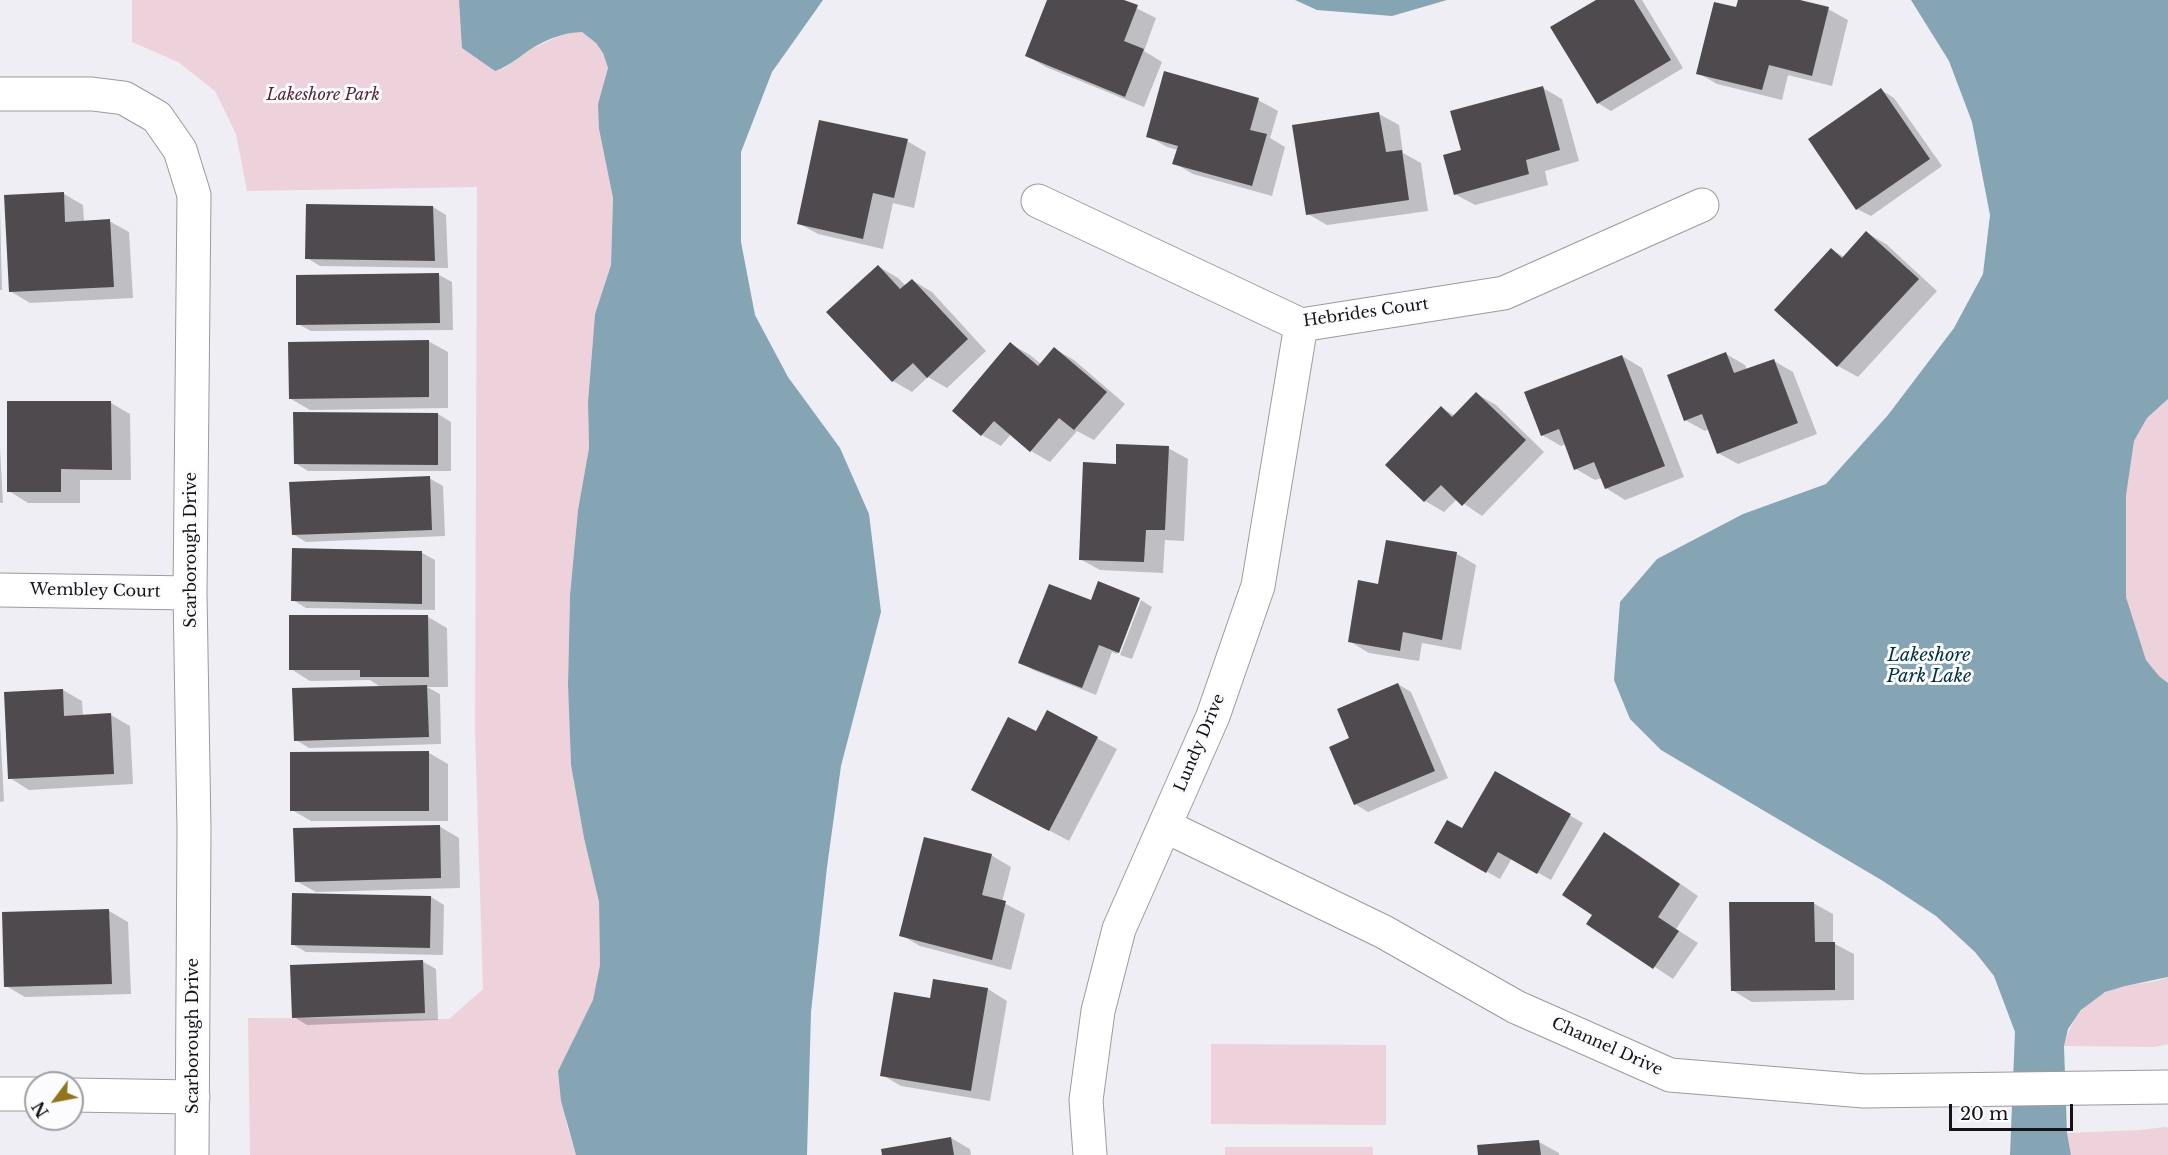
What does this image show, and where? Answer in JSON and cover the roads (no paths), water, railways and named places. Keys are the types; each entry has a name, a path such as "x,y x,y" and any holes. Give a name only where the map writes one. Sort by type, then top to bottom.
{"street":[{"name":"Scarborough Drive","path":"0,94 92,93 124,98 157,117 180,150 194,195 190,593 194,829 192,1155"},
{"name":"Hebrides Court","path":"1038,201 1301,325 1504,293 1702,205"},
{"name":"Lundy Drive","path":"1090,1155 1086,1100 1098,1011 1119,929 1213,716 1258,586 1301,325"},
{"name":"Wembley Court","path":"0,590 190,593"},
{"name":"Channel Drive","path":"1165,826 1384,932 1516,1007 1670,1075 1864,1091 2168,1087"},
{"path":"0,1094 24,1094"},
{"path":"84,1095 193,1097"}],"water":[{"path":"459,0 823,0 772,72 741,152 741,242 755,315 788,377 840,448 869,514 881,612 841,766 827,867 811,1012 807,1155 576,1155 561,1101 558,1071 593,1000 600,965 599,902 584,838 571,765 568,685 570,595 578,510 589,448 588,402 595,314 611,265 613,198 599,129 598,104 608,68 603,53 596,43 582,32 561,35 547,41 495,71 462,48"},
{"path":"1295,0 1447,0 1392,16 1317,10"},
{"name":"Lakeshore Park Lake","path":"1911,0 2168,0 2168,399 2147,418 2134,441 2126,496 2126,597 2146,660 2168,683 2168,977 2105,992 2081,1010 2068,1029 2064,1046 2067,1133 2071,1155 2010,1155 2015,1032 1994,976 1975,952 1936,916 1883,881 1661,750 1630,719 1614,680 1620,602 1657,559 1743,514 1826,484 1888,415 1954,328 1983,274 1990,215 1972,122 1949,61"}],"park label":[{"name":"Lakeshore Park","path":"323,95"}]}
